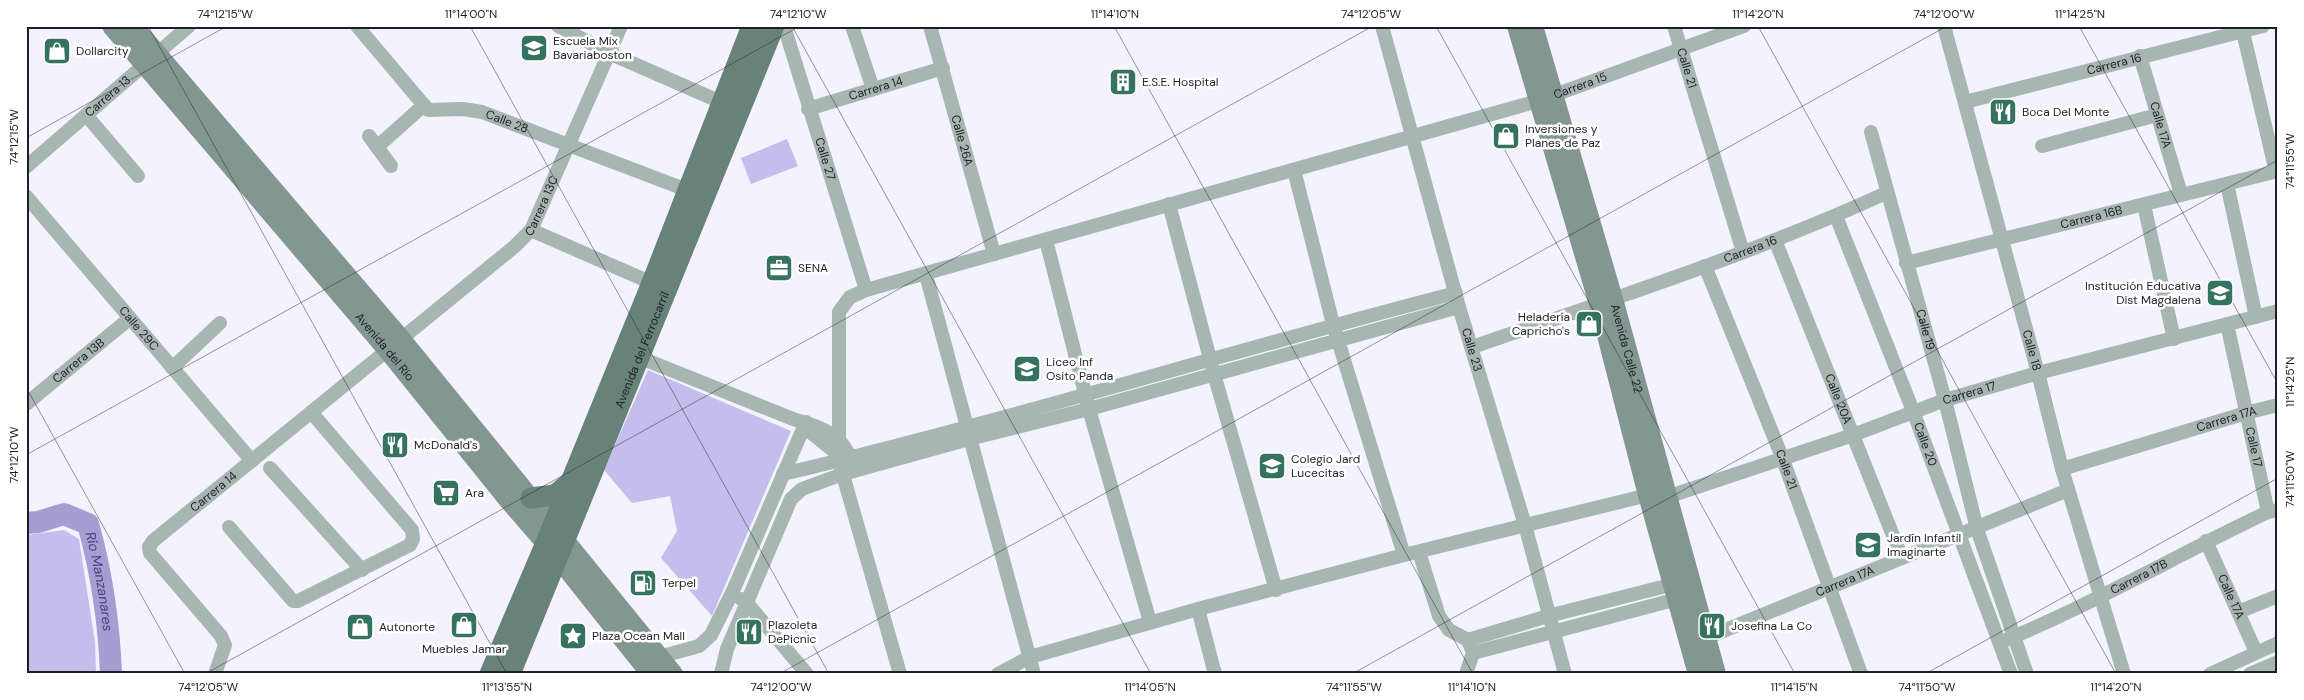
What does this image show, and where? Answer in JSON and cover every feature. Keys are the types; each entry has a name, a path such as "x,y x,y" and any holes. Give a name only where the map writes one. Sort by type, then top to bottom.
{"main road":[{"name":"Avenida del Río","path":"112,26 150,59 394,344 531,498 556,541 655,666 673,674"},
{"name":"Avenida del Río","path":"133,26 150,59"},
{"name":"Avenida del Ferrocarril","path":"510,674 556,541 730,106 752,26"},
{"name":"Avenida del Ferrocarril","path":"490,674 556,541 571,482 632,354 652,283 687,190 774,26"},
{"name":"Avenida Calle 22","path":"1517,26 1545,98 1606,302 1657,496 1684,589 1698,674"},
{"name":"Avenida Calle 22","path":"1533,26 1545,98"},
{"name":"Avenida del Río","path":"394,344 507,498 556,541"},
{"path":"531,498 555,495 571,482"},
{"name":"Avenida Calle 22","path":"1684,589 1706,638 1716,674"}],"street":[{"name":"Carrera 13","path":"26,167 189,26"},
{"path":"357,26 424,105 372,141 391,166"},
{"path":"558,26 609,53 730,106"},
{"name":"Carrera 13C","path":"394,344 514,247 531,230 621,26"},
{"name":"Calle 27","path":"784,26 808,109 866,290"},
{"path":"852,26 873,89"},
{"name":"Calle 26A","path":"930,26 994,254"},
{"name":"Calle 23","path":"1382,26 1459,307 1525,525 1565,674"},
{"name":"Calle 21","path":"1674,26 1743,252"},
{"name":"Carrera 15","path":"839,438 839,312 850,297 866,290 926,275 1545,98 1744,26"},
{"name":"Calle 18","path":"1944,26 2038,373 2062,469 2124,674"},
{"name":"Carrera 16","path":"1965,102 2263,26"},
{"path":"2244,32 2277,172"},
{"name":"Calle 17A","path":"2140,56 2181,194"},
{"name":"Carrera 14","path":"808,109 943,68"},
{"name":"Calle 28","path":"424,105 428,110 463,109 482,112 687,190"},
{"path":"86,115 138,176"},
{"path":"2042,146 2157,115"},
{"name":"Calle 19","path":"1871,132 1886,193 1945,400 1976,529"},
{"path":"1294,170 1333,324 1404,555"},
{"name":"Carrera 16B","path":"1906,263 2181,194 2277,172"},
{"path":"2227,184 2256,318"},
{"name":"Carrera 16","path":"1472,348 1743,252 1836,216 1886,193"},
{"name":"Calle 29C","path":"26,196 252,461"},
{"path":"1169,204 1210,360 1276,590"},
{"path":"2144,204 2174,339"},
{"name":"Calle 20","path":"1836,216 1913,411 2011,674"},
{"path":"531,230 652,283"},
{"path":"1046,240 1089,409 1150,622"},
{"name":"Calle 20A","path":"1775,240 1902,558"},
{"name":"Calle 21","path":"1705,266 1782,458 1861,674"},
{"path":"926,275 1034,674"},
{"path":"783,474 847,466 968,433 1085,394 1333,324 1456,293"},
{"path":"968,433 1089,409 1459,307"},
{"name":"Carrera 17","path":"998,674 1030,657 1150,622 1404,555 1525,525 1657,496 1853,435 1945,400 2038,373 2278,311"},
{"name":"Carrera 13B","path":"26,404 129,319"},
{"path":"172,368 220,323"},
{"name":"Calle 17","path":"2227,324 2246,413 2273,511"},
{"name":"Carrera 14","path":"215,674 225,645 221,636 150,553 149,547 153,541 394,344"},
{"path":"632,354 805,424 818,426 839,438 900,674"},
{"name":"Carrera 17A","path":"2062,469 2278,405"},
{"path":"229,527 293,601 298,601 410,545 413,539 412,530 311,412"},
{"path":"805,424 847,466"},
{"path":"655,666 699,646 707,639 732,592 805,424"},
{"path":"722,674 727,649 791,500 802,489 847,466"},
{"path":"270,468 362,570"},
{"name":"Carrera 17A","path":"1706,638 2068,490"},
{"name":"Carrera 17B","path":"2000,643 2101,595 2206,541 2273,511"},
{"path":"1976,529 2027,674"},
{"name":"Calle 17A","path":"2206,541 2256,652"},
{"path":"1419,552 1439,616 1449,630 1470,647"},
{"path":"1470,647 1548,616 1684,589"},
{"path":"1470,647 1552,631 1684,589"},
{"path":"732,592 746,603 807,674"},
{"path":"2238,612 2278,596"},
{"path":"1198,609 1215,674"},
{"path":"2210,674 2278,643"},
{"path":"1466,674 1470,647"},
{"path":"2250,674 2278,662"}],"shaded area":[{"path":"787,139 798,166 751,184 741,158"},
{"path":"648,370 791,431 712,616 661,558 677,531 670,496 632,503 604,470"},
{"path":"64,530 79,539 95,642 96,674 26,674 26,535"}],"waterway":[{"name":"Río Manzanares","path":"26,523 38,522 64,514 88,524 104,598 109,635 111,674"}],"place":[{"name":"Escuela Mix Bavariaboston","path":"534,48"},
{"name":"Dollarcity","path":"57,51"},
{"name":"E.S.E. Hospital","path":"1123,82"},
{"name":"Boca Del Monte","path":"2003,112"},
{"name":"Inversiones y Planes de Paz","path":"1506,136"},
{"name":"SENA","path":"779,268"},
{"name":"Institución Educativa Dist Magdalena","path":"2220,293"},
{"name":"Heladería Capricho's","path":"1589,324"},
{"name":"Liceo Inf Osito Panda","path":"1027,369"},
{"name":"McDonald's","path":"395,445"},
{"name":"Colegio Jard Lucecitas","path":"1272,466"},
{"name":"Ara","path":"446,493"},
{"name":"Jardín Infantil Imaginarte","path":"1868,545"},
{"name":"Terpel","path":"643,583"},
{"name":"Muebles Jamar","path":"464,625"},
{"name":"Josefina La Co","path":"1712,626"},
{"name":"Autonorte","path":"360,627"},
{"name":"Plazoleta DePicnic","path":"749,632"},
{"name":"Plaza Ocean Mall","path":"573,636"}]}
